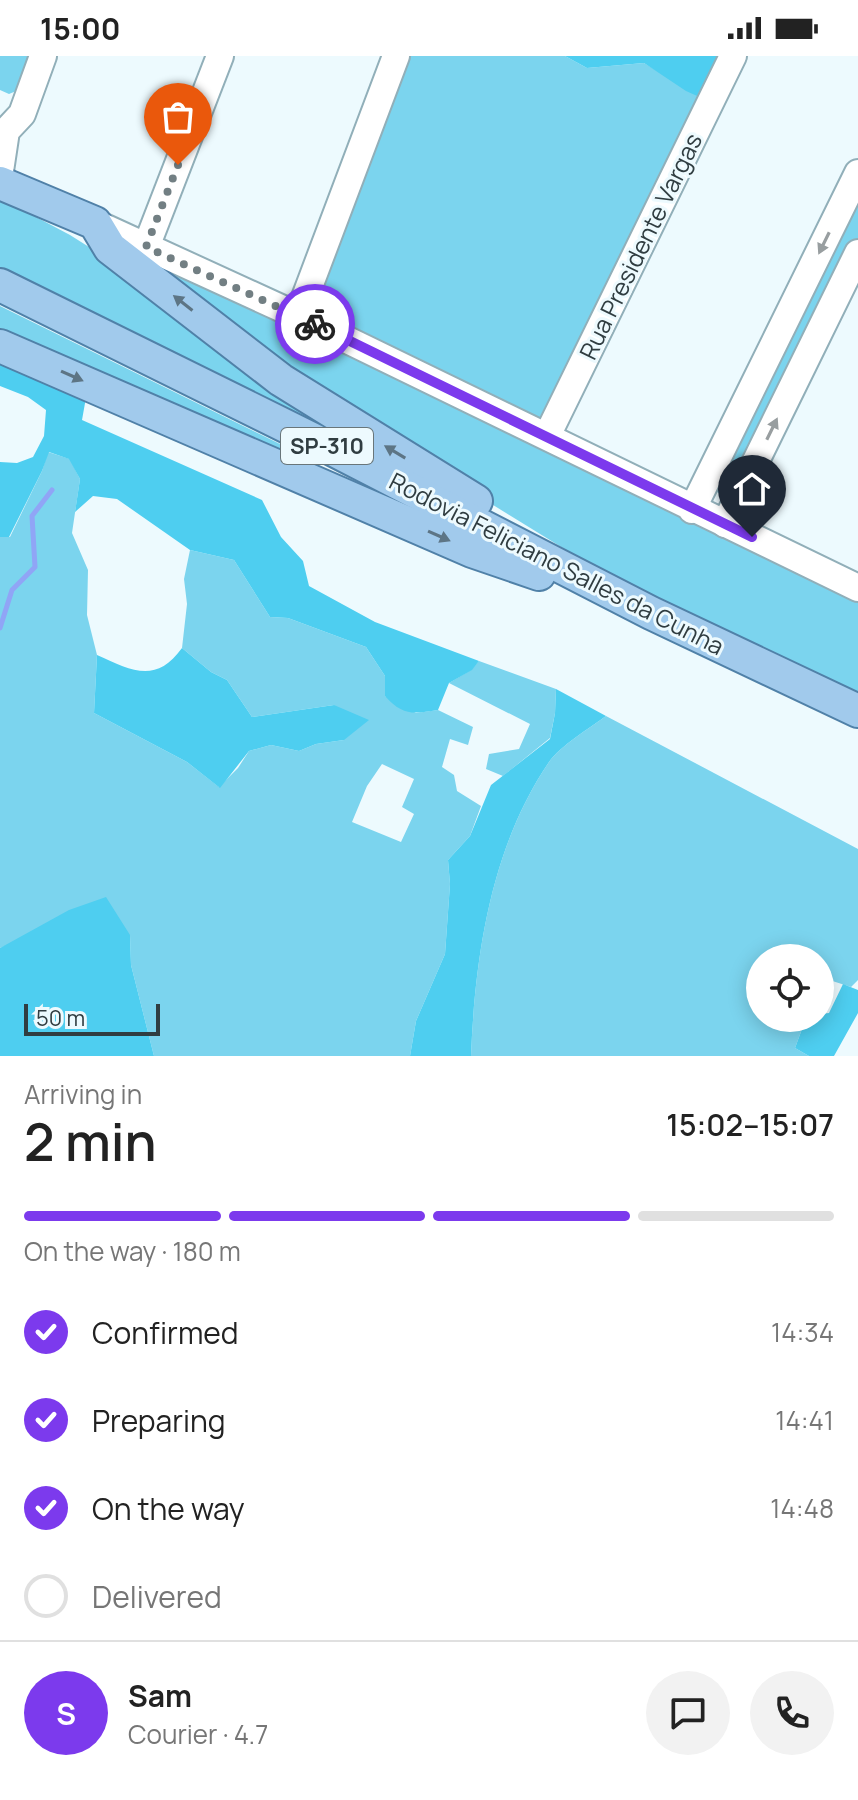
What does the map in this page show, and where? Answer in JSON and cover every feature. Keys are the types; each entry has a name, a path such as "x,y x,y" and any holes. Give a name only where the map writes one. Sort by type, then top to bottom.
{"main road":[{"path":"0,183 95,223 110,248 281,380 651,613"},
{"name":"Rodovia Feliciano Salles da Cunha","path":"0,285 330,448 651,613 858,711"},
{"path":"0,346 472,551 651,613"}],"street":[{"path":"0,171 11,108 43,56"},
{"path":"146,247 220,56"},
{"path":"298,316 396,56"},
{"name":"Rua Presidente Vargas","path":"547,436 733,56"},
{"path":"692,510 858,173"},
{"path":"95,223 298,316 858,588"},
{"path":"725,524 858,253"}],"shaded area":[{"path":"0,56 33,56 21,89 9,94 0,90"},
{"path":"405,56 565,56 587,68 644,63 704,99 547,420 532,422 309,307"},
{"path":"565,56 725,56 704,99 686,91 644,63 587,68"},
{"path":"858,193 858,241 726,497 717,492 716,485"},
{"path":"0,198 70,235 143,281 412,476 0,267"},
{"path":"145,256 858,601 858,700 649,601 342,412"},
{"path":"0,306 280,444 282,449 280,452 0,339"},
{"path":"0,356 87,392 82,420 262,500 281,537 303,561 309,586 375,622 479,661 472,670 449,683 438,710 415,713 403,710 385,696 385,676 366,647 288,618 270,617 234,560 190,550 117,499 93,496 75,512 80,479 69,459 49,452 9,537 0,537 0,462 17,463 33,457 44,436 46,410 28,397 0,386"},
{"path":"48,452 70,459 80,479 72,533 88,570 87,615 97,655 94,713 187,762 219,787 238,768 249,751 271,745 299,751 316,744 344,740 334,705 252,717 227,680 211,672 182,648 187,604 184,579 190,550 234,560 270,617 288,618 366,647 385,676 385,696 416,713 438,710 473,727 468,745 450,739 442,767 454,775 457,791 481,806 470,836 448,860 450,884 445,954 416,1021 410,1056 154,1056 131,965 130,935 19,940 0,948 0,537 10,537","holes":["382,764 414,779 402,807 414,814 401,842 352,822 367,786"]},
{"path":"182,648 211,672 227,680 252,717 334,705 369,720 344,740 316,744 299,751 271,745 249,751 220,788 187,762 94,713 97,655 121,666 143,671 163,667"},
{"path":"479,661 556,689 550,738 503,776 486,769 489,754 519,749 530,724 449,683 471,670"},
{"path":"556,689 606,716 549,762 513,830 500,866 482,941 471,1056 410,1056 416,1021 445,954 450,884 448,860 470,836 491,785 550,739"},
{"path":"606,716 858,849 858,980 851,987 834,982 834,944 746,944 746,1032 801,1032 795,1048 809,1056 471,1056 482,941 500,866 529,795 549,762"},
{"path":"106,897 130,935 131,965 154,1056 0,1056 0,948 69,910"},
{"path":"843,984 858,990 858,1013 834,1056 809,1056 795,1048 801,1032 834,1032 834,1003"}],"waterway":[{"path":"0,628 12,590 35,567 32,516 52,490"}],"way so far":[{"path":"178,165 146,247 315,324"}],"route":[{"path":"315,324 752,537"}]}
